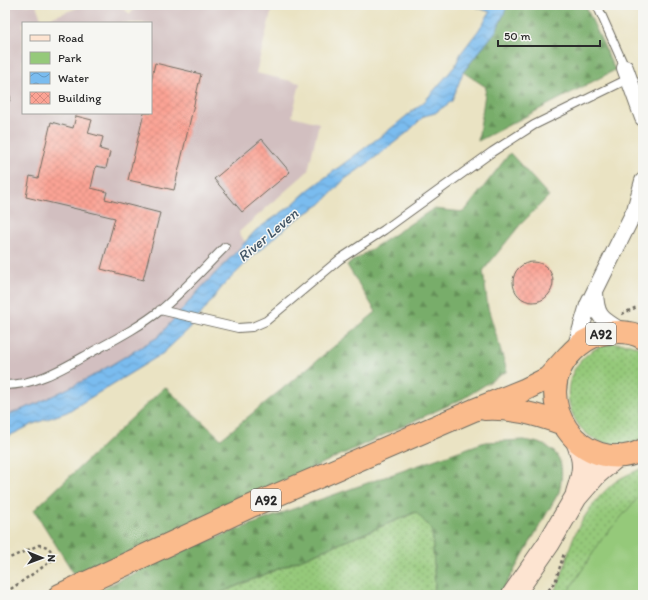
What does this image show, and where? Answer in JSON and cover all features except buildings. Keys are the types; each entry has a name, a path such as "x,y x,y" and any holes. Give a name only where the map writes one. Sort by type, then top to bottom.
{"highway":[{"name":"A92","path":"60,595 249,507 524,390 548,378 571,352 580,344 594,336 608,332 633,332"},
{"name":"A92","path":"571,352 559,371 555,389 556,407 563,424 569,433 589,450 603,454 617,456 636,453 643,450"},
{"name":"A92","path":"474,410 498,408 543,416 563,424"}],"main road":[{"path":"576,496 584,466 582,454 577,441"},
{"path":"513,595 549,543 576,496 596,474 617,456"}],"street":[{"path":"627,73 643,118"},
{"path":"571,352 595,290 639,212 643,181"},
{"path":"595,290 595,301 598,313 603,320 633,332"}],"lane":[{"path":"164,311 238,328 252,327 266,321 340,259 384,230 492,152 534,125 627,73 597,5"},
{"path":"5,385 14,385 33,381 54,373 164,311 172,300 225,247"}],"path":[{"path":"633,332 643,304"},
{"path":"5,560 39,545 50,549 53,558 50,562 5,593"},
{"path":"545,595 556,580 566,548"}],"shaded area":[{"path":"5,5 36,5 42,21 85,5 118,5 130,14 138,5 273,5 256,73 300,83 292,116 319,123 308,171 239,232 245,242 201,288 158,337 89,378 38,403 5,416"}],"green space":[{"path":"508,5 585,5 615,70 478,141 486,87 463,72 496,31"},
{"path":"510,153 549,196 520,225 483,271 488,308 507,371 464,398 76,577 34,510 165,387 221,439 376,312 347,265 433,209 464,212"},
{"path":"613,343 630,344 643,349 643,439 621,445 601,442 586,432 574,418 569,401 570,382 578,364 595,349"},
{"path":"523,440 544,445 557,455 562,471 561,480 559,492 500,595 432,595 435,587 432,530 416,512 215,595 89,595 178,552 293,509 485,442"},
{"path":"643,468 643,595 551,595 561,578 573,538 588,511 601,495 615,482"},
{"path":"643,492 643,595 566,595 602,539"},
{"path":"417,512 432,529 435,587 432,595 215,595"}],"water":[{"name":"River Leven","path":"477,5 508,5 496,31 463,72 452,101 435,113 424,116 408,132 345,179 321,204 294,221 254,255 222,287 191,327 162,354 67,412 33,424 5,438 5,416 38,403 89,378 158,337 201,288 256,230 291,206 307,191 389,130 425,101 455,66 461,53 490,12 476,7"}]}
